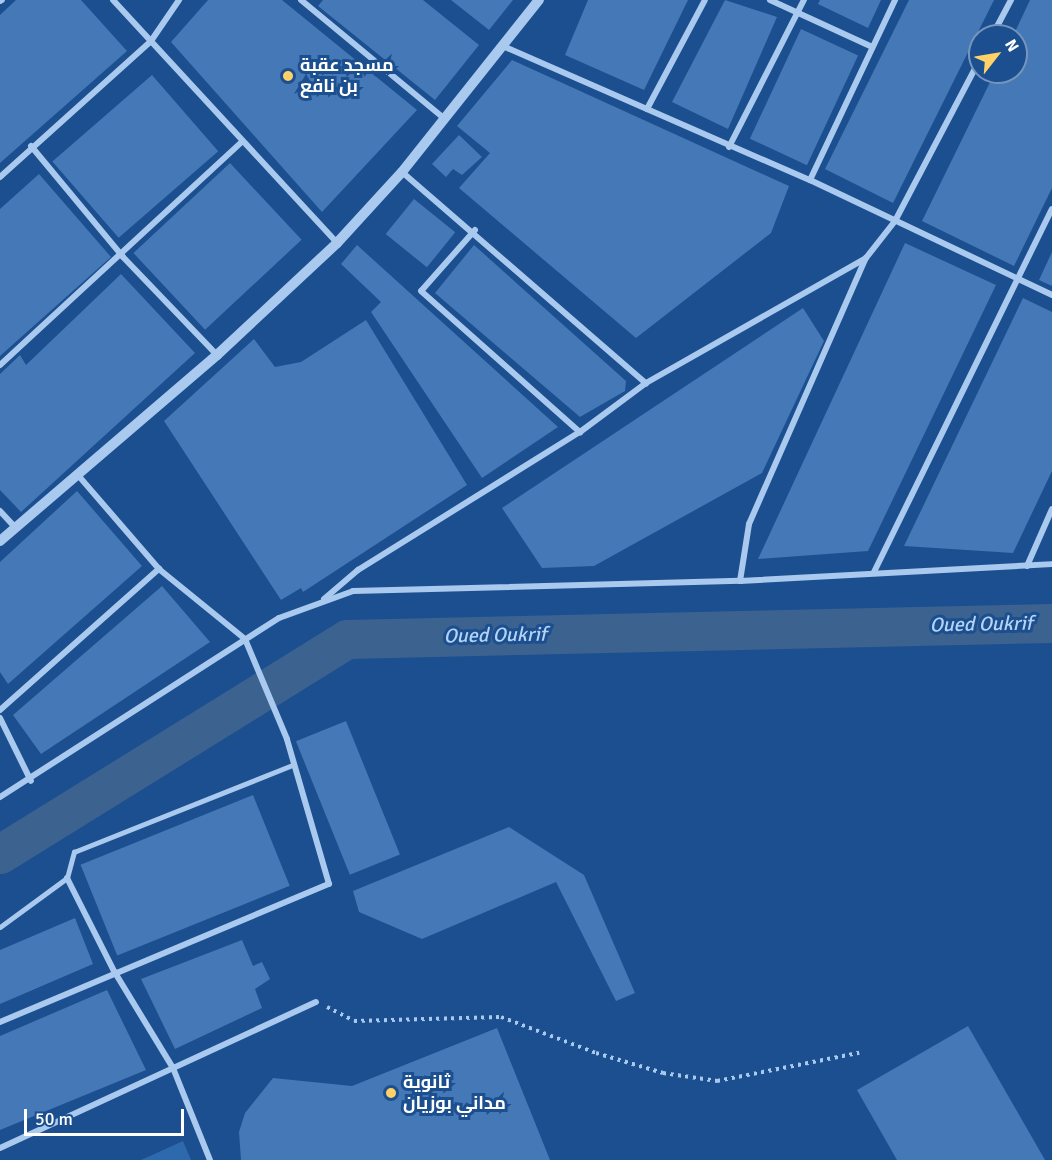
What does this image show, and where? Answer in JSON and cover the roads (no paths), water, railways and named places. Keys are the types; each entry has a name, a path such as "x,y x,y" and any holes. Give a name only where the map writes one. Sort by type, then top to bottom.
{"street":[{"path":"113,0 337,243"},
{"path":"0,177 31,146 151,41 179,0"},
{"path":"301,0 441,116"},
{"path":"0,541 217,354 337,243 402,172 441,116 505,47 539,0"},
{"path":"647,109 705,0"},
{"path":"770,0 872,47"},
{"path":"729,147 804,0"},
{"path":"810,180 895,0"},
{"path":"998,24 1011,0"},
{"path":"505,47 729,147 810,180 1052,295"},
{"path":"740,581 749,524 866,258 895,221 968,82"},
{"path":"0,365 123,257 242,142"},
{"path":"31,146 123,257 217,354"},
{"path":"402,172 475,230 645,383"},
{"path":"874,572 1052,209"},
{"path":"475,230 421,291 579,432"},
{"path":"323,600 358,570 579,432 645,383 866,258"},
{"path":"0,1022 114,971 329,884 292,765 287,739 245,639 159,569 77,474"},
{"path":"1027,566 1052,509"},
{"path":"0,511 15,527"},
{"path":"0,797 31,781 292,610 323,600 387,586 740,581 1052,564"},
{"path":"0,710 159,569"},
{"path":"0,718 31,781"},
{"path":"67,878 114,971 173,1068 210,1160"},
{"path":"0,1148 316,1002"}],"lane":[{"path":"0,927 67,878 74,852 292,765"}],"waterway":[{"name":"Oued Oukrif","path":"0,854 347,639 1052,623"}],"place":[{"name":"مسجد عقبة بن نافع","path":"288,76"},
{"name":"ثانوية مداني بوزيان","path":"391,1093"}]}
